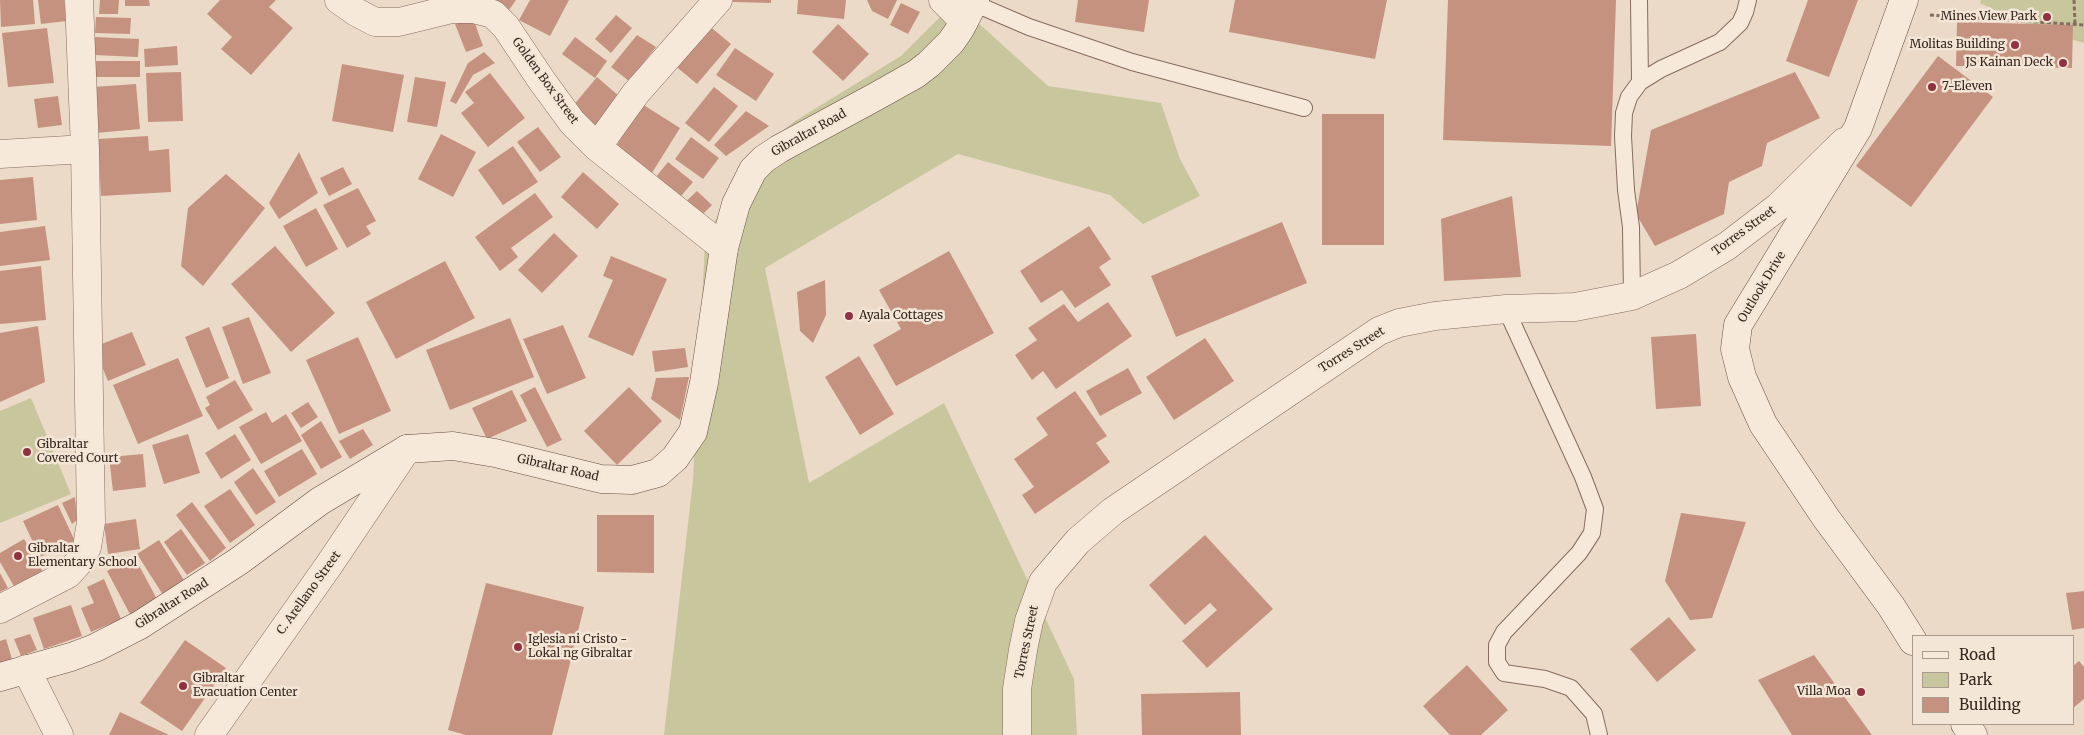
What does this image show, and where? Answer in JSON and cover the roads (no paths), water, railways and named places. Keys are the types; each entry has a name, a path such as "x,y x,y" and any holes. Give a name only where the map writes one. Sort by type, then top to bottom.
{"street":[{"path":"0,609 68,574 78,563 87,547 91,522 85,149 79,0"},
{"name":"Golden Box Street","path":"339,0 375,22 399,22 452,9 473,9 493,14 506,27 572,122 597,147 724,248"},
{"path":"597,147 636,93 718,0"},
{"path":"943,0 971,8"},
{"name":"Outlook Drive","path":"1903,7 1858,128 1738,325 1735,349 1742,377 1763,424 1826,518 1891,606 1912,639"},
{"name":"Gibraltar Road","path":"0,677 71,657 95,648 140,625 240,561 320,501 407,449 453,446 495,453 601,478 632,480 658,473 675,458 693,432 704,383 724,248 742,190 753,170 764,159 916,74 951,42 971,8"},
{"name":"Torres Street","path":"1017,735 1017,688 1023,650 1029,621 1043,582 1078,541 1121,505 1379,330 1399,323 1435,316 1506,309 1575,307 1632,296 1679,275 1728,246 1778,207 1858,128"},
{"path":"0,154 85,149"},
{"name":"C. Arellano Street","path":"209,735 329,565 407,449"},
{"path":"26,669 59,735"}],"lane":[{"path":"1639,0 1640,82"},
{"path":"1632,296 1631,227 1626,190 1624,113 1629,97 1640,82 1660,69 1720,42 1740,23 1748,0"},
{"path":"971,8 1132,62 1304,108"},
{"path":"1506,309 1583,477 1595,509 1592,533 1579,553 1504,632 1497,645 1497,662 1504,673 1545,679 1571,688 1594,714 1599,735"}],"place":[{"name":"Mines View Park","path":"2047,17"},
{"name":"Molitas Building","path":"2015,45"},
{"name":"JS Kainan Deck","path":"2063,63"},
{"name":"7-Eleven","path":"1932,87"},
{"name":"Ayala Cottages","path":"849,316"},
{"name":"Gibraltar Covered Court","path":"27,452"},
{"name":"Gibraltar Elementary School","path":"18,556"},
{"name":"Iglesia ni Cristo - Lokal ng Gibraltar","path":"518,647"},
{"name":"Gibraltar Evacuation Center","path":"183,686"},
{"name":"Villa Moa","path":"1861,692"}]}
